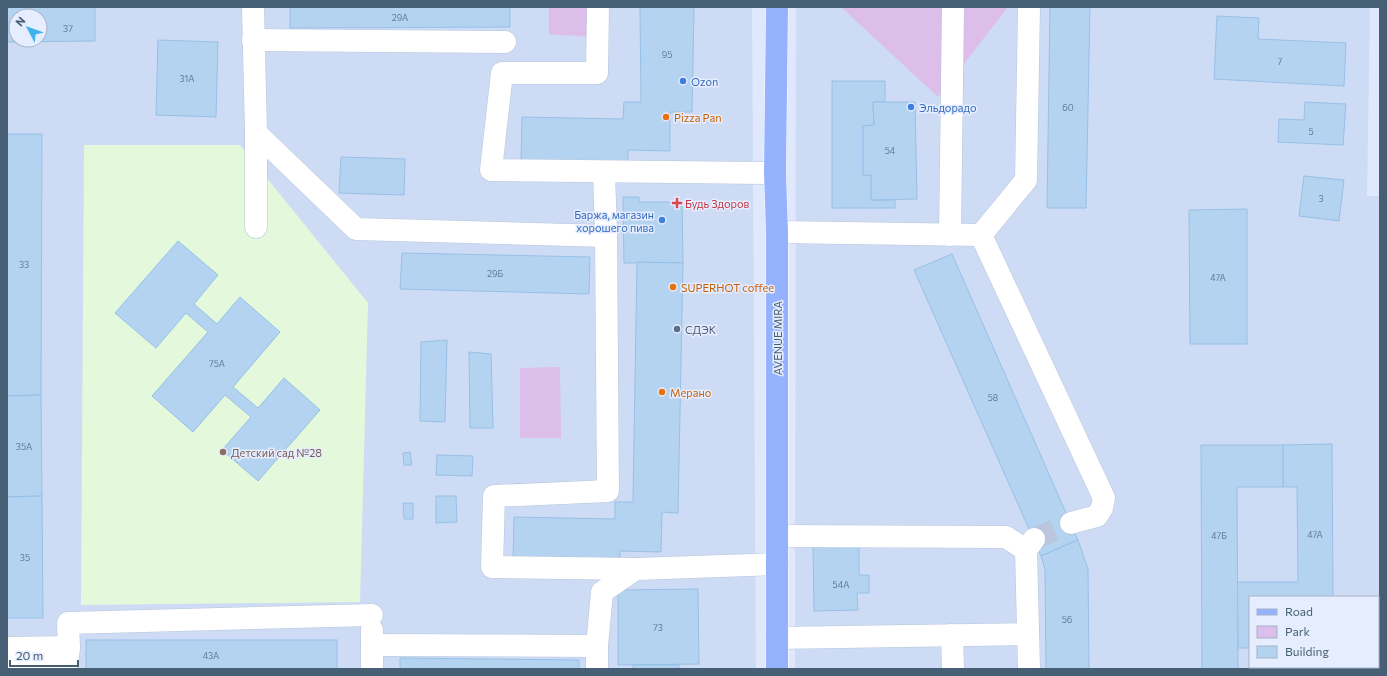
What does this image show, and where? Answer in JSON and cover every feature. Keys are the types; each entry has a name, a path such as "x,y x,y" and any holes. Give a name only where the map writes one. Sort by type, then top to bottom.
{"main road":[{"name":"AVENUE MIRA","path":"777,7 775,174 777,232 777,669"}],"lane":[{"path":"253,7 256,133 256,227"},
{"path":"598,7 597,73 502,73 492,170 775,174"},
{"path":"950,235 953,7"},
{"path":"981,235 1026,180 1029,7"},
{"path":"253,40 505,42"},
{"path":"256,133 356,229 606,236"},
{"path":"604,172 608,491 494,496 492,567 636,569 777,564"},
{"path":"777,232 981,235"},
{"path":"981,235 1104,498 1102,508 1097,516 1071,523"},
{"path":"777,536 1006,537 1030,544 1028,634 1029,669"},
{"path":"597,669 597,646 602,592 636,569"},
{"path":"68,660 68,623 372,608 372,669"},
{"path":"777,638 1028,634"},
{"path":"952,635 953,669"},
{"path":"372,645 597,646"},
{"path":"7,648 68,660"},
{"path":"7,666 68,660"}],"shaded area":[{"path":"7,7 752,7 756,669 7,669"},
{"path":"796,7 1370,7 1367,196 1380,196 1380,669 795,669"},
{"name":"Детский сад №28","path":"84,145 240,145 368,303 360,602 81,605"}],"green space":[{"path":"549,7 591,7 590,37 549,34"},
{"path":"841,7 1008,7 938,97"},
{"path":"560,367 561,438 520,438 520,368"}],"building":[{"path":"7,7 95,7 95,41 48,42 48,8 8,8 8,42"},
{"path":"290,7 510,7 510,27 290,28"},
{"path":"640,7 694,7 692,112 670,112 670,151 628,150 628,162 521,161 522,117 623,119 624,102 641,102"},
{"path":"1050,7 1090,7 1086,208 1047,208"},
{"path":"1217,16 1259,18 1258,39 1346,43 1344,86 1214,79"},
{"path":"158,40 218,42 216,117 156,115"},
{"path":"832,81 885,81 885,102 873,102 874,125 863,126 863,175 871,175 871,200 895,200 895,208 832,208"},
{"path":"873,102 915,102 917,199 871,200 871,175 863,175 863,126 874,125"},
{"path":"1305,102 1346,104 1343,145 1278,142 1279,119 1304,120"},
{"path":"7,134 42,134 41,395 7,396"},
{"path":"341,157 405,159 404,195 339,193"},
{"path":"1304,176 1344,180 1339,221 1299,216"},
{"path":"623,197 639,197 639,202 682,202 683,263 624,263"},
{"path":"1247,209 1247,344 1190,344 1189,210"},
{"path":"178,241 218,275 194,304 217,324 240,297 280,332 233,387 258,408 284,378 320,410 258,481 222,450 251,417 225,395 193,432 152,396 208,332 186,313 156,348 115,313"},
{"path":"402,253 590,257 589,294 400,289"},
{"path":"952,254 1078,540 1041,556 914,270"},
{"path":"637,262 683,263 678,513 662,512 661,552 620,551 620,563 513,561 514,517 615,519 615,502 633,502"},
{"path":"447,340 445,422 420,421 421,342"},
{"path":"469,352 491,354 493,428 470,428"},
{"path":"41,395 42,496 7,497 7,396"},
{"path":"1332,444 1333,596 1249,596 1249,648 1238,648 1237,582 1298,582 1297,487 1283,487 1283,445"},
{"path":"1201,445 1283,445 1283,487 1237,487 1238,669 1202,669"},
{"path":"410,452 412,465 404,465 403,453"},
{"path":"437,455 473,456 472,476 436,475"},
{"path":"42,496 43,618 7,618 7,497"},
{"path":"436,496 456,496 457,522 436,523"},
{"path":"403,503 413,503 413,519 404,519"},
{"path":"1078,540 1088,569 1089,669 1046,669 1045,569 1041,556"},
{"path":"859,545 859,575 869,575 869,593 857,593 858,610 814,611 813,546"},
{"path":"698,589 699,664 618,665 618,590"},
{"path":"86,640 337,640 337,669 86,669"},
{"path":"400,658 579,660 579,669 400,669"},
{"path":"633,665 679,665 679,669 633,669"}],"tunnel":[{"path":"1034,539 1071,523"}],"place":[{"name":"Ozon","path":"683,81"},
{"name":"Эльдорадо","path":"911,107"},
{"name":"Pizza Pan","path":"666,117"},
{"name":"Будь Здоров","path":"677,203"},
{"name":"Баржа, магазин хорошего пива","path":"662,220"},
{"name":"SUPERHOT coffee","path":"673,287"},
{"name":"СДЭК","path":"677,329"},
{"name":"Мерано","path":"662,392"},
{"name":"Детский сад №28","path":"223,452"}]}
